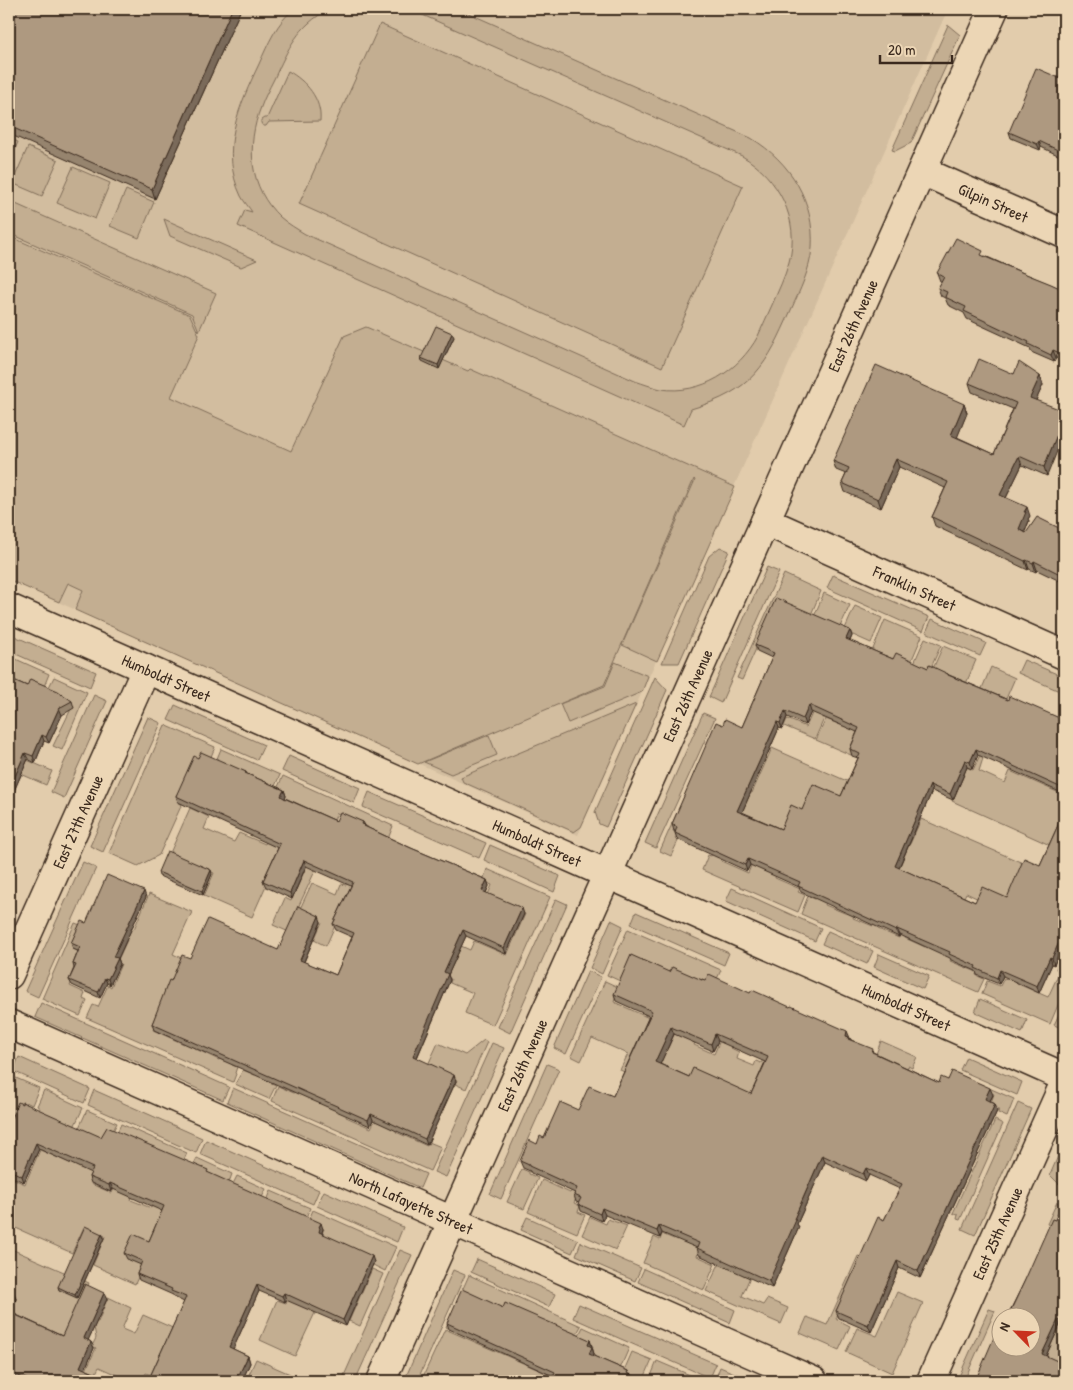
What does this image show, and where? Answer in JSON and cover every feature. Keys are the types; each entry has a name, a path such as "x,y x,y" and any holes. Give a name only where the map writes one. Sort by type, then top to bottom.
{"street":[{"name":"East 26th Avenue","path":"381,1381 994,9"},
{"name":"Gilpin Street","path":"922,171 1064,234"},
{"name":"Franklin Street","path":"765,521 1064,655"},
{"name":"Humboldt Street","path":"9,608 1064,1077"},
{"name":"East 27th Avenue","path":"9,975 146,669"},
{"name":"North Lafayette Street","path":"9,1024 813,1381"},
{"name":"East 25th Avenue","path":"930,1381 1064,1084"}],"shaded area":[{"path":"9,9 948,9 578,835 9,580"},
{"path":"294,9 329,9 301,31 284,57 256,121 252,151 256,179 262,193 270,206 286,222 305,234 635,381 661,389 676,390 704,384 730,370 750,349 760,332 786,273 792,246 792,231 784,201 766,176 742,156 409,9 459,9 751,138 778,159 789,171 805,199 812,231 812,248 807,272 801,287 774,346 765,361 744,384 729,394 691,409 684,425 238,226 245,210 252,212 241,196 235,179 232,162 234,128 245,96 270,41 283,20"},
{"path":"380,24 743,186 662,367 299,204"},
{"path":"948,25 960,35 911,143 895,151 892,150"},
{"path":"288,71 307,85 316,98 320,121 269,122 266,126 263,126 261,120 267,118"},
{"path":"9,138 18,142 9,164"},
{"path":"28,147 58,160 42,196 12,183"},
{"path":"73,167 110,183 95,219 57,203"},
{"path":"126,190 154,202 139,238 110,226"},
{"path":"9,201 216,293 199,331 192,314 9,233"},
{"path":"164,219 257,260 241,267 170,236"},
{"path":"9,236 190,315 199,335 171,397 291,451 344,336 366,327 468,371 470,369 735,487 657,661 622,645 694,479 604,685 418,764 75,610 83,590 68,583 59,602 9,580"},
{"path":"720,547 729,551 679,663 662,663 709,556"},
{"path":"767,567 779,572 721,703 709,697"},
{"path":"784,574 821,591 810,617 777,602 742,680 737,678"},
{"path":"833,575 929,617 923,631 827,588"},
{"path":"824,593 850,605 839,629 807,633"},
{"path":"855,606 882,618 871,643 844,631"},
{"path":"932,619 986,643 980,656 926,632"},
{"path":"885,620 922,636 910,664 877,706 871,654"},
{"path":"12,635 96,672 90,687 9,651 9,641"},
{"path":"925,638 941,645 908,719 914,663"},
{"path":"943,646 976,660 965,686 932,671"},
{"path":"9,656 49,674 43,689 9,689 13,679 9,675"},
{"path":"1024,660 1064,677 1064,693 1018,673"},
{"path":"615,662 648,676 642,692 568,723 560,704 605,686"},
{"path":"991,667 1015,678 1002,708 978,698"},
{"path":"54,677 87,692 62,750 53,746 71,709 48,689"},
{"path":"655,677 667,690 606,827 599,824 595,812"},
{"path":"94,695 107,701 64,798 51,792"},
{"path":"817,702 830,705 815,739 784,726 787,719 806,727"},
{"path":"636,704 581,827 574,832 463,782 461,777"},
{"path":"175,705 264,745 257,760 168,720"},
{"path":"703,713 715,718 656,848 645,843"},
{"path":"849,714 863,729 851,755 816,740 826,719 843,726"},
{"path":"148,717 161,723 103,852 90,846"},
{"path":"165,725 215,747 210,759 196,761 177,802 182,804 159,855 138,866 109,853"},
{"path":"489,735 497,755 451,774 424,762"},
{"path":"772,748 849,782 842,799 804,814 783,834 739,814 698,770 752,793"},
{"path":"221,749 280,775 274,788 216,761"},
{"path":"9,752 52,771 46,785 9,767"},
{"path":"981,753 984,755 979,771 1005,783 1010,771 1064,795 1064,823 1052,846 952,801 964,775 956,763 973,770"},
{"path":"289,756 360,788 354,803 282,771"},
{"path":"283,776 393,826 388,839 367,830 368,827 337,813 312,869 315,871 289,932 273,925 285,898 291,901 327,821 300,809 252,917 204,896 214,873 170,853 190,808 209,817 204,829 234,842 239,833 265,844 286,796 276,791"},
{"path":"687,790 689,793 673,831 678,834 675,839 678,841 671,856 660,851"},
{"path":"369,792 486,843 479,858 363,807"},
{"path":"921,819 1025,864 1031,924 966,893 960,906 901,875 887,834 910,844"},
{"path":"767,829 778,869 775,878 800,889 798,892 805,895 798,912 702,870 708,855 711,856 715,850 724,854 721,861 748,873"},
{"path":"370,833 380,837 341,912 326,946 314,940 322,922 299,911 312,883 337,894 341,884 346,885"},
{"path":"490,845 560,876 554,892 484,860"},
{"path":"83,862 96,868 38,997 25,991"},
{"path":"487,869 550,897 493,1025 465,1013 473,993 450,983 451,979 430,970 425,930 470,950 474,941 507,955 525,914 487,897 492,885 483,881"},
{"path":"732,888 821,928 815,941 726,901"},
{"path":"149,894 192,912 173,954 183,959 153,1030 184,1044 202,1004 197,1043 194,1048 219,1060 222,1053 235,1058 232,1065 237,1067 233,1082 87,1018 93,1005 98,1007 108,985 111,987 121,964 117,962 127,940 108,931 113,920 134,929"},
{"path":"808,896 815,899 816,896 827,900 825,905 847,914 848,911 856,909 853,918 873,926 877,919 881,921 878,929 899,938 902,931 907,933 905,938 925,947 929,940 953,954 950,961 977,972 976,975 984,979 978,992 801,914"},
{"path":"556,899 567,904 510,1033 498,1027"},
{"path":"636,912 729,953 724,965 631,924"},
{"path":"611,920 623,926 602,974 590,968"},
{"path":"75,923 83,926 73,949 81,953 70,986 85,993 83,999 87,1001 80,1016 42,999"},
{"path":"628,929 721,970 716,981 653,1018 644,1015 655,991 621,978 620,981 607,975"},
{"path":"828,931 873,951 867,964 822,944"},
{"path":"1023,940 1032,944 1016,983 1048,997 1060,971 1056,969 1059,961 1064,963 1064,991 1050,1024 982,994 987,981 1000,986 1004,978 1007,979"},
{"path":"879,954 929,976 923,989 874,967"},
{"path":"588,971 601,977 566,1054 554,1048"},
{"path":"605,981 618,987 614,1002 651,1019 627,1073 620,1070 628,1054 592,1038 581,1061 571,1056"},
{"path":"697,984 697,1037 694,1045 714,1054 722,1036 745,1016 731,1048 739,1052 737,1059 754,1066 756,1061 761,1063 763,1060 769,1063 741,1127 649,1091 661,1063 638,1052 645,1038 668,1048"},
{"path":"980,999 1027,1020 1022,1033 975,1012"},
{"path":"41,1003 229,1087 223,1100 35,1017"},
{"path":"1064,1003 1064,1029 1054,1025"},
{"path":"484,1040 487,1042 466,1089 455,1084 457,1080 427,1067 438,1043 465,1055"},
{"path":"881,1041 917,1057 912,1068 908,1066 906,1071 876,1054"},
{"path":"492,1043 504,1048 446,1177 434,1172"},
{"path":"19,1057 90,1089 84,1103 13,1071"},
{"path":"966,1057 1022,1082 1017,1095 960,1070"},
{"path":"276,1061 267,1081 276,1085 269,1099 235,1084 243,1070 255,1075 258,1069"},
{"path":"547,1064 559,1069 501,1199 490,1194"},
{"path":"957,1074 1014,1099 1007,1117 998,1113 999,1109 990,1105 994,1094 956,1076"},
{"path":"9,1075 39,1088 32,1105 26,1102 9,1127"},
{"path":"278,1086 294,1093 296,1089 348,1111 346,1117 371,1128 382,1107 412,1096 396,1132 427,1146 429,1142 441,1147 430,1171 272,1101"},
{"path":"233,1088 426,1174 420,1188 227,1102"},
{"path":"44,1090 83,1108 73,1129 37,1114 40,1108 37,1106"},
{"path":"94,1090 202,1138 196,1153 88,1105"},
{"path":"1018,1103 1031,1109 975,1235 962,1229"},
{"path":"87,1110 117,1123 90,1170 78,1130"},
{"path":"995,1120 1003,1124 960,1220 957,1219 958,1215 953,1213"},
{"path":"121,1124 187,1153 167,1197 116,1135"},
{"path":"206,1140 319,1190 313,1204 200,1154"},
{"path":"1064,1142 1064,1174 1059,1184 1050,1175"},
{"path":"40,1150 95,1174 91,1184 112,1193 116,1184 135,1190 131,1200 151,1208 155,1199 167,1204 135,1284 93,1265 105,1236 84,1227 72,1253 9,1225 9,1177 25,1184"},
{"path":"594,1157 574,1203 580,1206 578,1212 585,1215 577,1233 528,1212 542,1180 570,1193"},
{"path":"197,1158 232,1174 228,1185 192,1168"},
{"path":"522,1169 538,1178 524,1209 507,1202"},
{"path":"237,1176 266,1189 258,1206 231,1188"},
{"path":"695,1190 699,1250 697,1256 715,1264 704,1290 643,1263 654,1237 660,1240 662,1234 674,1239"},
{"path":"271,1191 310,1208 305,1220 266,1203"},
{"path":"324,1191 403,1227 397,1242 317,1206"},
{"path":"1057,1202 1064,1205 1064,1213 1051,1226 1047,1224"},
{"path":"313,1210 396,1247 385,1271 373,1265 374,1261 345,1248 295,1356 260,1340 277,1300 286,1303 292,1289 324,1235 322,1233 324,1229 308,1222"},
{"path":"527,1217 578,1240 572,1253 521,1230"},
{"path":"590,1217 606,1224 608,1219 627,1226 616,1250 582,1235"},
{"path":"581,1242 641,1268 635,1281 576,1255"},
{"path":"9,1248 89,1283 76,1313 90,1320 92,1333 49,1381 9,1319"},
{"path":"400,1250 412,1255 355,1381 349,1381 343,1378"},
{"path":"858,1256 864,1258 836,1319 850,1326 839,1350 800,1333 807,1317 827,1325"},
{"path":"477,1259 555,1294 549,1307 471,1272"},
{"path":"722,1259 752,1272 742,1296 763,1305 767,1299 788,1308 781,1324 706,1291"},
{"path":"372,1269 383,1274 360,1326 349,1321"},
{"path":"644,1269 735,1310 730,1323 638,1282"},
{"path":"453,1270 465,1275 417,1381 404,1381"},
{"path":"469,1275 581,1326 575,1337 504,1313 464,1294 448,1328 446,1327"},
{"path":"897,1292 923,1303 892,1373 846,1352 857,1328 877,1336"},
{"path":"108,1297 131,1308 122,1329 134,1334 143,1315 175,1329 164,1381 146,1373 142,1381 130,1381 99,1367 92,1381 81,1381 96,1348 92,1346 96,1338 94,1327 96,1321 98,1322"},
{"path":"579,1304 716,1364 710,1378 573,1318"},
{"path":"990,1309 990,1322 964,1381 957,1381"},
{"path":"1060,1319 1064,1326 1064,1368 1046,1360 1048,1355 1045,1353"},
{"path":"583,1327 629,1348 619,1371 591,1364 595,1354 591,1351 593,1346 577,1339"},
{"path":"445,1329 555,1377 554,1381 421,1381"},
{"path":"632,1352 652,1360 643,1381 623,1373"},
{"path":"256,1359 290,1374 287,1381 246,1381"},
{"path":"657,1361 704,1381 649,1381"},
{"path":"720,1367 753,1381 717,1381 715,1380"}],"building":[{"path":"9,9 232,9 152,189 9,126"},
{"path":"1036,68 1064,80 1064,153 1039,141 1037,144 1009,132"},
{"path":"956,238 983,251 981,255 1064,290 1064,355 1053,350 1051,355 1028,344 1029,342 964,311 966,307 945,297 947,292 938,288 944,277 937,273"},
{"path":"436,326 452,333 438,365 421,358"},
{"path":"979,359 1014,374 1019,362 1040,376 1030,398 1064,411 1064,417 1044,467 1019,456 1000,495 1027,507 1019,529 1026,533 1037,517 1061,529 1064,521 1064,576 1034,561 1033,563 1025,561 932,517 948,482 896,459 878,499 842,483 849,468 833,461 876,365 964,404 951,435 994,454 1016,403 969,383"},
{"path":"776,598 850,630 846,639 893,659 896,653 928,668 929,665 1008,700 1009,696 1064,720 1064,789 976,749 970,762 965,760 950,794 930,785 895,866 975,902 982,887 1007,898 1024,858 1040,865 1064,812 1064,931 1037,986 1000,970 997,978 949,954 950,952 897,929 896,931 798,886 800,882 748,859 745,865 675,833 677,827 672,824 716,722 723,725 725,719 742,727 774,653 755,645","holes":["809,705 859,728 850,749 860,754 841,796 813,784 802,810 791,805 781,829 737,811 777,722 780,723 785,711 803,719"]},
{"path":"9,678 27,686 30,679 58,691 72,701 59,708 46,737 42,735 33,756 25,753 9,790"},
{"path":"201,752 284,790 281,796 284,798 336,821 340,812 363,822 364,826 411,848 487,880 482,891 522,908 504,948 463,930 444,972 448,974 413,1056 454,1075 425,1139 371,1114 368,1120 152,1024 169,980 171,981 182,955 190,958 208,919 278,950 298,906 319,916 300,960 336,975 354,933 333,924 353,882 304,860 290,893 263,881 280,844 176,796 194,756 198,758"},
{"path":"167,851 211,870 202,891 158,872"},
{"path":"107,875 144,891 113,957 118,958 108,979 105,978 98,992 69,980 76,965 73,964 80,947 71,943 81,921 86,923"},
{"path":"631,955 669,972 672,967 702,980 705,980 709,974 750,993 752,990 847,1031 846,1036 849,1037 848,1039 873,1049 872,1052 939,1083 941,1077 948,1080 952,1071 990,1088 985,1099 995,1104 918,1271 897,1261 868,1325 836,1311 878,1217 884,1220 902,1184 866,1168 863,1174 822,1155 769,1281 697,1248 699,1243 659,1226 657,1231 602,1208 600,1214 578,1204 581,1198 574,1195 577,1188 520,1161 529,1140 537,1144 540,1136 544,1138 560,1102 578,1110 589,1086 613,1096 652,1011 614,994","holes":["671,1027 711,1044 715,1034 768,1057 751,1094 693,1068 689,1077 655,1062"]},
{"path":"18,1102 22,1104 22,1102 101,1137 107,1127 208,1170 207,1172 321,1223 319,1232 372,1256 343,1320 284,1293 282,1296 257,1285 229,1347 248,1356 236,1381 148,1381 186,1297 137,1274 142,1261 124,1253 133,1234 149,1241 164,1206 110,1183 109,1185 89,1177 93,1168 36,1143 22,1176 9,1170 9,1120"},
{"path":"1060,1208 1064,1209 1064,1323 1058,1320 1042,1354 1064,1364 1064,1381 978,1381 980,1378 977,1377 990,1347 990,1358 1040,1358 1040,1308 1012,1308 1052,1219 1055,1220"},
{"path":"85,1226 102,1234 75,1295 58,1287"},
{"path":"85,1284 104,1293 84,1338 91,1342 80,1367 112,1381 31,1381 9,1372 9,1312 62,1336"},
{"path":"462,1289 503,1308 505,1303 590,1340 588,1345 592,1347 589,1354 646,1381 551,1381 555,1372 447,1323"},
{"path":"9,1290 14,1293 9,1304"},
{"path":"432,1377 442,1381 430,1381"}]}
